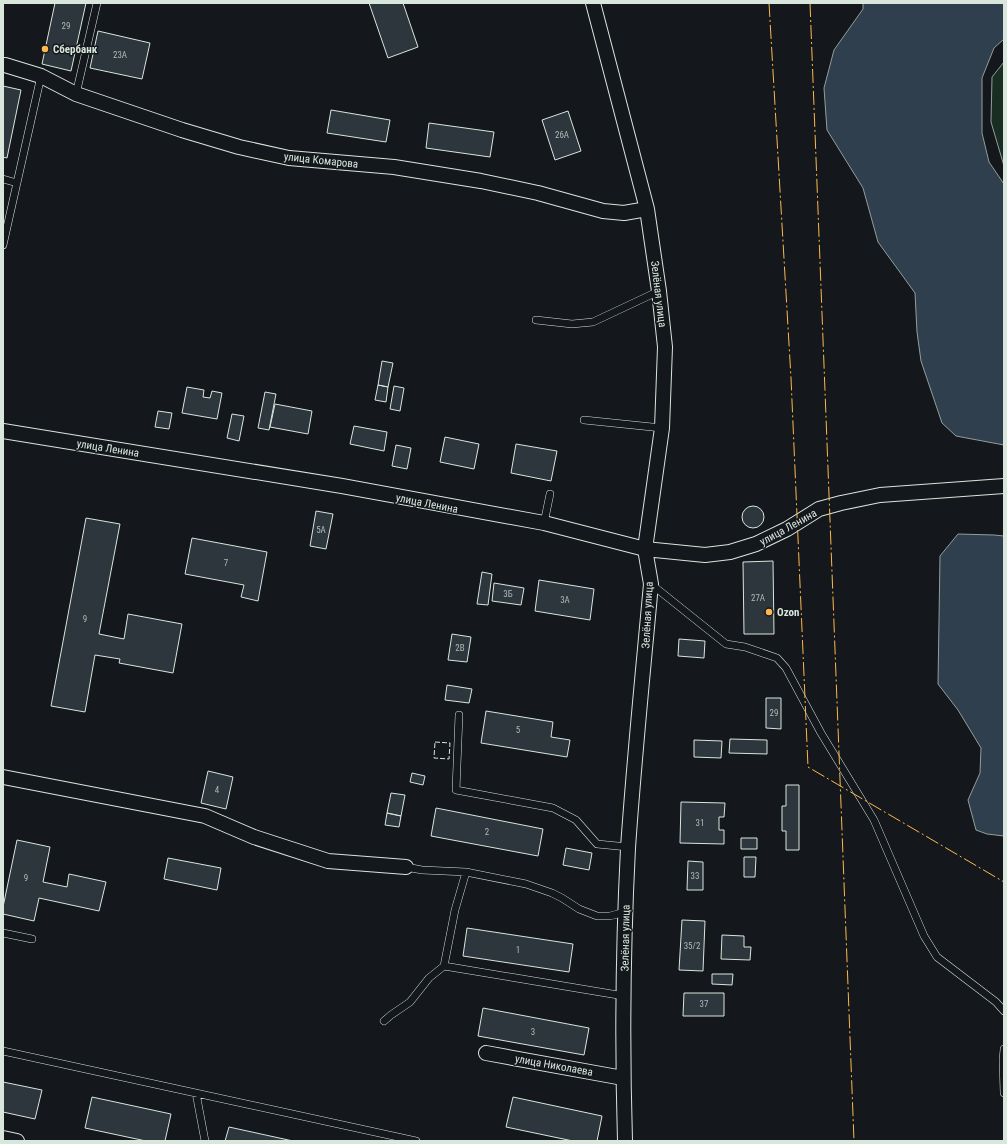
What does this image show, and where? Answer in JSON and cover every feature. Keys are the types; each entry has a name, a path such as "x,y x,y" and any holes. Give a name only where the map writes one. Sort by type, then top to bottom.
{"street":[{"name":"Зелёная улица","path":"593,3 647,208 660,291 665,347 662,428 645,549 651,584 628,847 625,912 623,1078 624,1141"},
{"name":"улица Комарова","path":"6,65 41,76 76,94 239,148 282,156 394,167 481,181 538,193 603,211 624,213 647,208"},
{"name":"улица Ленина","path":"3,432 342,486 453,508 544,523 645,549 705,555 730,552 756,544 787,529 819,509 841,503 880,495 1004,486"},
{"path":"3,777 205,816 254,837 328,861 406,867"},
{"name":"улица Николаева","path":"486,1053 623,1078"},
{"path":"3,1138 16,1141"}],"lane":[{"path":"76,94 98,3"},
{"path":"3,245 41,76"},
{"path":"3,179 17,183"},
{"path":"536,320 572,324 593,322 660,291"},
{"path":"584,420 662,428"},
{"path":"544,523 550,494"},
{"path":"651,584 726,644 745,647 777,658 786,668 821,733 874,820 927,941 937,957 996,1002 1004,1011"},
{"path":"459,715 456,790 553,808 576,820 597,844 628,847"},
{"path":"406,867 437,871 466,872 526,884 557,896 579,909 597,916 610,916 625,912"},
{"path":"384,1021 410,1002 429,978 444,966 455,910 466,872"},
{"path":"3,933 32,939"},
{"path":"444,966 624,996"},
{"path":"1004,1049 1004,1093"},
{"path":"3,1051 416,1141"},
{"path":"196,1093 205,1141"}],"green space":[{"path":"1004,62 1004,166 991,122 992,77"}],"water":[{"path":"863,3 1004,3 1004,39 994,48 982,78 982,133 989,162 1004,184 1004,445 956,436 942,423 921,361 917,332 915,293 878,242 863,188 827,130 824,88 834,50 863,9"},
{"path":"958,534 1004,536 1004,836 987,834 976,830 968,800 980,773 981,748 958,710 938,684 940,556"}],"building":[{"path":"55,3 86,3 71,71 42,64"},
{"path":"369,3 403,3 418,47 388,58"},
{"path":"98,31 150,43 142,79 90,68"},
{"path":"3,86 21,90 7,158 3,157"},
{"path":"331,110 390,120 386,142 327,133"},
{"path":"568,111 581,151 555,160 542,120"},
{"path":"429,123 494,132 490,157 426,148"},
{"path":"382,361 393,363 388,387 378,385"},
{"path":"378,385 388,387 386,402 375,400"},
{"path":"394,386 404,388 400,411 390,409"},
{"path":"187,387 204,390 203,397 210,398 212,391 222,393 217,419 182,413"},
{"path":"265,392 276,394 269,430 258,428"},
{"path":"275,404 312,411 308,434 270,427"},
{"path":"158,411 172,413 169,429 155,427"},
{"path":"232,414 244,416 239,441 227,438"},
{"path":"354,426 387,432 384,451 350,444"},
{"path":"445,437 479,444 474,469 440,462"},
{"path":"516,444 557,451 551,481 511,473"},
{"path":"396,445 411,448 407,469 392,466"},
{"path":"753,506 761,509 764,517 761,525 753,528 745,525 742,517 745,509"},
{"path":"316,511 333,514 326,549 310,546"},
{"path":"86,518 120,524 99,634 124,639 128,614 182,624 173,673 119,663 120,659 95,655 85,712 51,706"},
{"path":"192,538 267,552 258,601 241,597 244,585 185,574"},
{"path":"773,561 774,634 744,634 743,562"},
{"path":"482,572 492,574 488,605 477,604"},
{"path":"539,580 594,589 590,620 535,611"},
{"path":"494,583 524,588 521,605 492,601"},
{"path":"452,634 471,637 467,662 448,660"},
{"path":"679,639 705,641 704,658 678,656"},
{"path":"447,685 472,689 469,703 445,700"},
{"path":"766,698 781,698 781,729 766,728"},
{"path":"486,711 553,722 551,737 570,740 567,757 481,743"},
{"path":"730,739 767,740 767,754 729,753"},
{"path":"694,740 722,741 721,758 694,757"},
{"path":"208,771 233,777 226,809 201,803"},
{"path":"412,773 425,776 423,785 410,782"},
{"path":"786,785 799,785 799,850 786,850 786,831 782,831 782,806 786,806"},
{"path":"391,793 405,795 401,816 387,813"},
{"path":"681,802 725,803 724,817 719,817 719,830 724,830 724,844 680,843"},
{"path":"436,808 543,829 538,856 431,836"},
{"path":"387,813 401,816 399,827 385,825"},
{"path":"741,838 757,838 757,849 741,849"},
{"path":"17,840 50,847 43,882 67,887 69,874 106,882 99,911 39,898 34,921 3,914 3,907"},
{"path":"566,848 592,853 589,870 563,865"},
{"path":"744,857 756,857 755,877 744,877"},
{"path":"168,858 221,868 217,890 164,879"},
{"path":"688,861 703,862 703,890 687,890"},
{"path":"682,920 705,921 703,971 679,970"},
{"path":"467,928 573,944 569,972 463,956"},
{"path":"722,935 744,936 744,947 751,947 750,960 721,959"},
{"path":"712,974 733,974 732,985 712,984"},
{"path":"684,993 724,993 724,1016 683,1016"},
{"path":"483,1008 589,1028 584,1055 478,1036"},
{"path":"3,1082 42,1090 35,1119 3,1112"},
{"path":"92,1097 171,1114 165,1141 146,1141 85,1128"},
{"path":"513,1097 602,1116 597,1141 573,1141 506,1127"},
{"path":"229,1127 293,1141 225,1141"}],"fence":[{"path":"435,742 450,743 449,759 434,758 435,742"}],"power":[{"path":"769,3 791,378 808,767 1004,882"},
{"path":"810,3 854,1141"}],"place":[{"name":"Сбербанк","path":"45,49"},
{"name":"Ozon","path":"769,612"}]}
